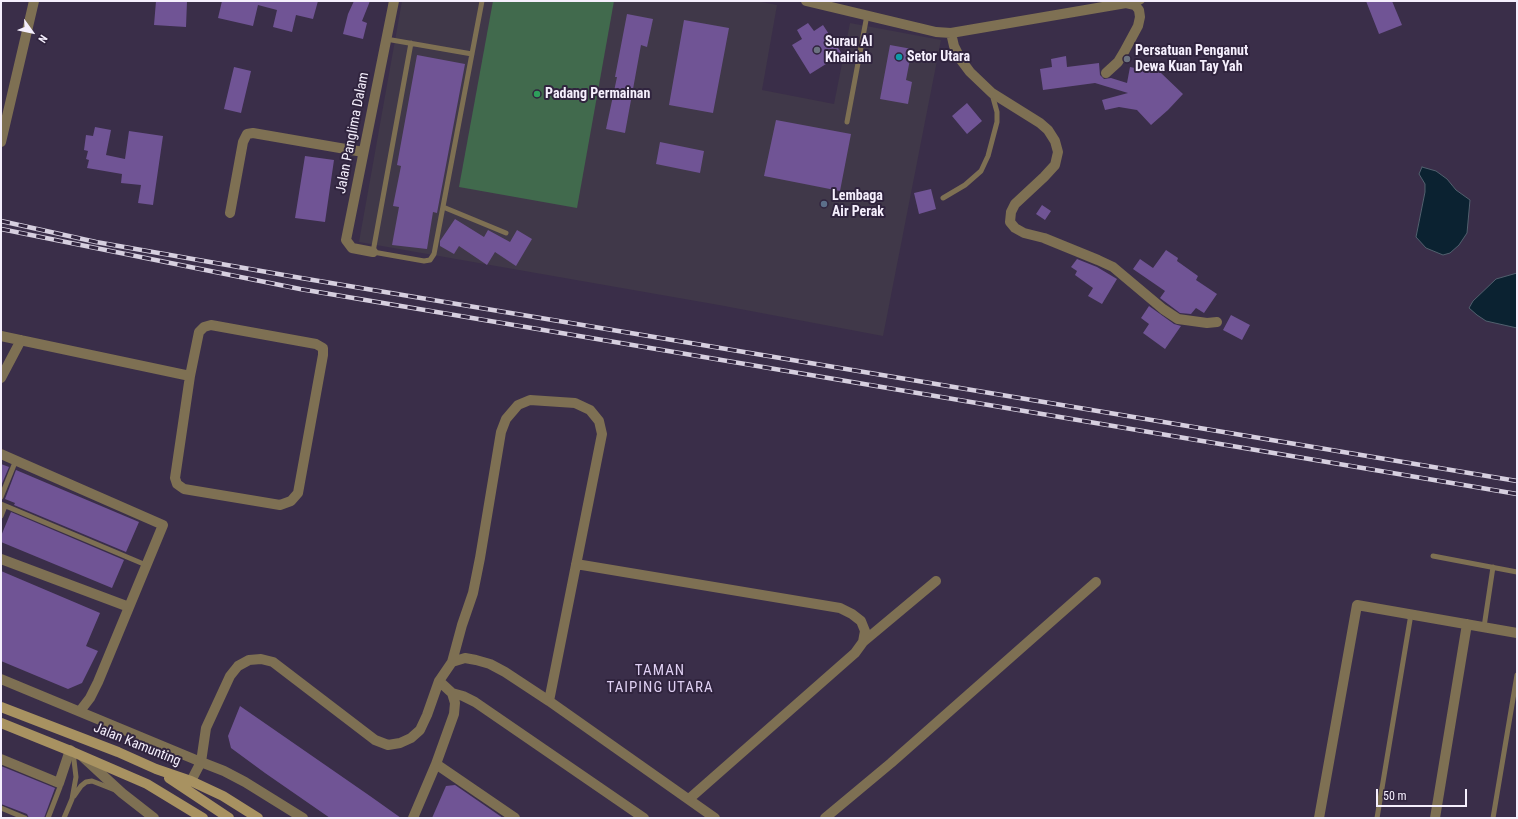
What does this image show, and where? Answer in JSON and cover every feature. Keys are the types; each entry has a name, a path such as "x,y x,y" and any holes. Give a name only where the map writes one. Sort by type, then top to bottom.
{"main road":[{"name":"Jalan Kamunting","path":"1,707 118,752 156,769 191,781 223,796 258,818"},
{"path":"1,723 74,752 147,784 203,818"},
{"path":"156,769 229,818"}],"street":[{"path":"1,142 34,1"},
{"name":"Jalan Panglima Dalam","path":"373,252 352,248 346,240 394,1"},
{"path":"808,1 867,14 936,32 951,33 1126,3 1138,3 1140,17 1138,26 1118,62 1106,73"},
{"path":"951,33 954,46 961,60 970,72 992,93 1040,123 1048,130 1055,141 1058,152 1055,164 1044,177 1015,204 1010,212 1010,222 1015,228 1024,233 1044,238 1098,260 1113,268 1163,309 1178,319 1207,323 1217,322"},
{"path":"230,213 243,142 247,134 253,133 363,152"},
{"path":"211,324 316,344 322,348 324,355 298,493 291,501 280,504 184,489 177,484 175,478 190,376 199,332 204,327 211,324"},
{"path":"1,336 190,376"},
{"path":"1,378 21,340"},
{"path":"191,781 201,762 206,728 230,676 238,666 249,660 261,659 274,662 375,740 388,745 400,743 411,738 420,730 439,681 452,662 462,625 473,593 500,432 506,418 518,405 530,400 575,403 590,410 599,421 602,434 549,702"},
{"path":"1,454 163,525 98,682 90,698 80,712"},
{"path":"1,559 129,607"},
{"path":"576,564 840,608 852,614 861,621 865,630 863,642"},
{"path":"688,799 855,653 863,642 936,581"},
{"path":"825,818 897,757 1096,582"},
{"path":"1319,818 1357,605 1517,633"},
{"path":"1434,818 1468,624"},
{"path":"452,662 465,658 476,660 490,664 505,672 715,818"},
{"path":"1,678 224,771 245,782 303,818"},
{"path":"439,681 452,693 463,696 475,702 644,818"},
{"path":"414,818 454,714 455,702 452,693"},
{"path":"1,759 59,783 74,752 154,818"},
{"path":"436,764 515,818"}],"lane":[{"path":"411,43 373,252 424,261 430,260 434,254 482,1"},
{"path":"847,122 867,14"},
{"path":"386,39 472,54"},
{"path":"943,198 965,185 981,170 988,156 997,122 997,112 992,93"},
{"path":"443,207 506,233"},
{"path":"1,497 16,460"},
{"path":"1,516 3,505 146,565"},
{"path":"1433,556 1517,572"},
{"path":"1484,627 1493,568"},
{"path":"1377,818 1411,614"},
{"path":"1493,818 1517,675"},
{"path":"72,799 76,777 74,752"},
{"path":"64,818 72,799 81,786 86,782 92,781 122,793"},
{"path":"48,818 60,787 59,783"},
{"path":"1,808 25,818"}],"shaded area":[{"path":"402,1 756,1 777,5 762,90 834,104 850,23 941,40 883,336 719,305 359,242"}],"green space":[{"name":"Padang Permainan","path":"493,1 614,1 577,208 459,187"}],"water":[{"path":"1422,167 1436,171 1447,179 1456,190 1470,200 1467,233 1459,245 1450,253 1443,255 1426,248 1416,237 1425,192 1425,184 1419,174"},
{"path":"1517,273 1517,328 1486,321 1469,308 1473,301 1496,279"}],"building":[{"path":"156,1 187,1 186,27 154,25"},
{"path":"222,1 318,1 313,19 296,15 292,32 273,27 277,10 258,5 253,26 218,18"},
{"path":"354,1 370,1 362,21 367,23 363,39 343,34 348,14"},
{"path":"1366,1 1392,1 1402,25 1379,34"},
{"path":"627,14 653,19 647,47 641,45 625,133 606,129 617,77 615,77"},
{"path":"684,20 729,28 713,113 669,105"},
{"name":"Surau Al Khairiah","path":"808,23 814,31 823,25 842,54 810,74 792,45 802,39 797,30"},
{"path":"890,45 912,49 906,80 912,82 908,104 880,99"},
{"path":"417,55 465,64 437,213 433,212 427,249 392,245 399,207 393,206 401,166 397,165"},
{"path":"1066,56 1067,67 1099,63 1100,75 1104,79 1111,78 1127,83 1130,67 1161,73 1183,94 1151,125 1137,110 1119,107 1105,110 1102,100 1128,93 1095,83 1043,90 1040,69 1052,67 1051,59"},
{"path":"234,67 251,71 241,113 224,109"},
{"path":"967,103 982,121 967,134 952,116"},
{"path":"776,120 851,134 840,191 764,176"},
{"path":"95,127 111,130 106,155 125,159 129,131 163,136 153,205 138,203 141,185 121,183 122,174 87,168 89,160 86,159 88,151 84,150 86,135 93,136"},
{"path":"660,142 704,151 700,173 656,164"},
{"path":"305,156 334,160 325,222 295,218"},
{"path":"931,189 936,209 919,214 914,193"},
{"path":"1042,205 1051,211 1045,220 1036,214"},
{"path":"455,219 484,237 488,230 510,242 517,230 532,239 516,266 495,252 487,265 459,246 454,254 440,246 440,241"},
{"path":"1166,250 1178,258 1177,261 1198,276 1196,280 1217,294 1204,313 1196,308 1191,314 1180,313 1160,298 1165,291 1133,269 1140,259 1153,268"},
{"path":"1077,259 1097,267 1117,279 1102,304 1088,296 1093,288 1075,275 1077,271 1071,267"},
{"path":"1149,306 1174,324 1181,326 1165,349 1143,333 1149,324 1141,318"},
{"path":"1231,315 1250,325 1242,340 1223,330"},
{"path":"1,464 9,467 1,486"},
{"path":"16,470 139,522 126,552 14,505 15,503 5,499"},
{"path":"11,512 124,560 112,588 1,542 1,536"},
{"path":"1,571 100,613 86,646 98,651 82,683 68,689 1,661"},
{"path":"240,706 401,818 330,818 265,773 231,748 228,736"},
{"path":"1,766 55,788 44,818 29,818 27,814 1,804"},
{"path":"455,785 503,818 432,818 446,786"}],"railway":[{"path":"1,221 96,242 301,278 1517,481"},
{"path":"1,229 300,289 1517,494"}],"place":[{"name":"Surau Al Khairiah","path":"817,50"},
{"name":"Setor Utara","path":"899,57"},
{"name":"Persatuan Penganut Dewa Kuan Tay Yah","path":"1127,59"},
{"name":"Padang Permainan","path":"537,94"},
{"name":"Lembaga Air Perak","path":"824,204"}],"district":[{"name":"TAMAN TAIPING UTARA","path":"660,680"}]}
